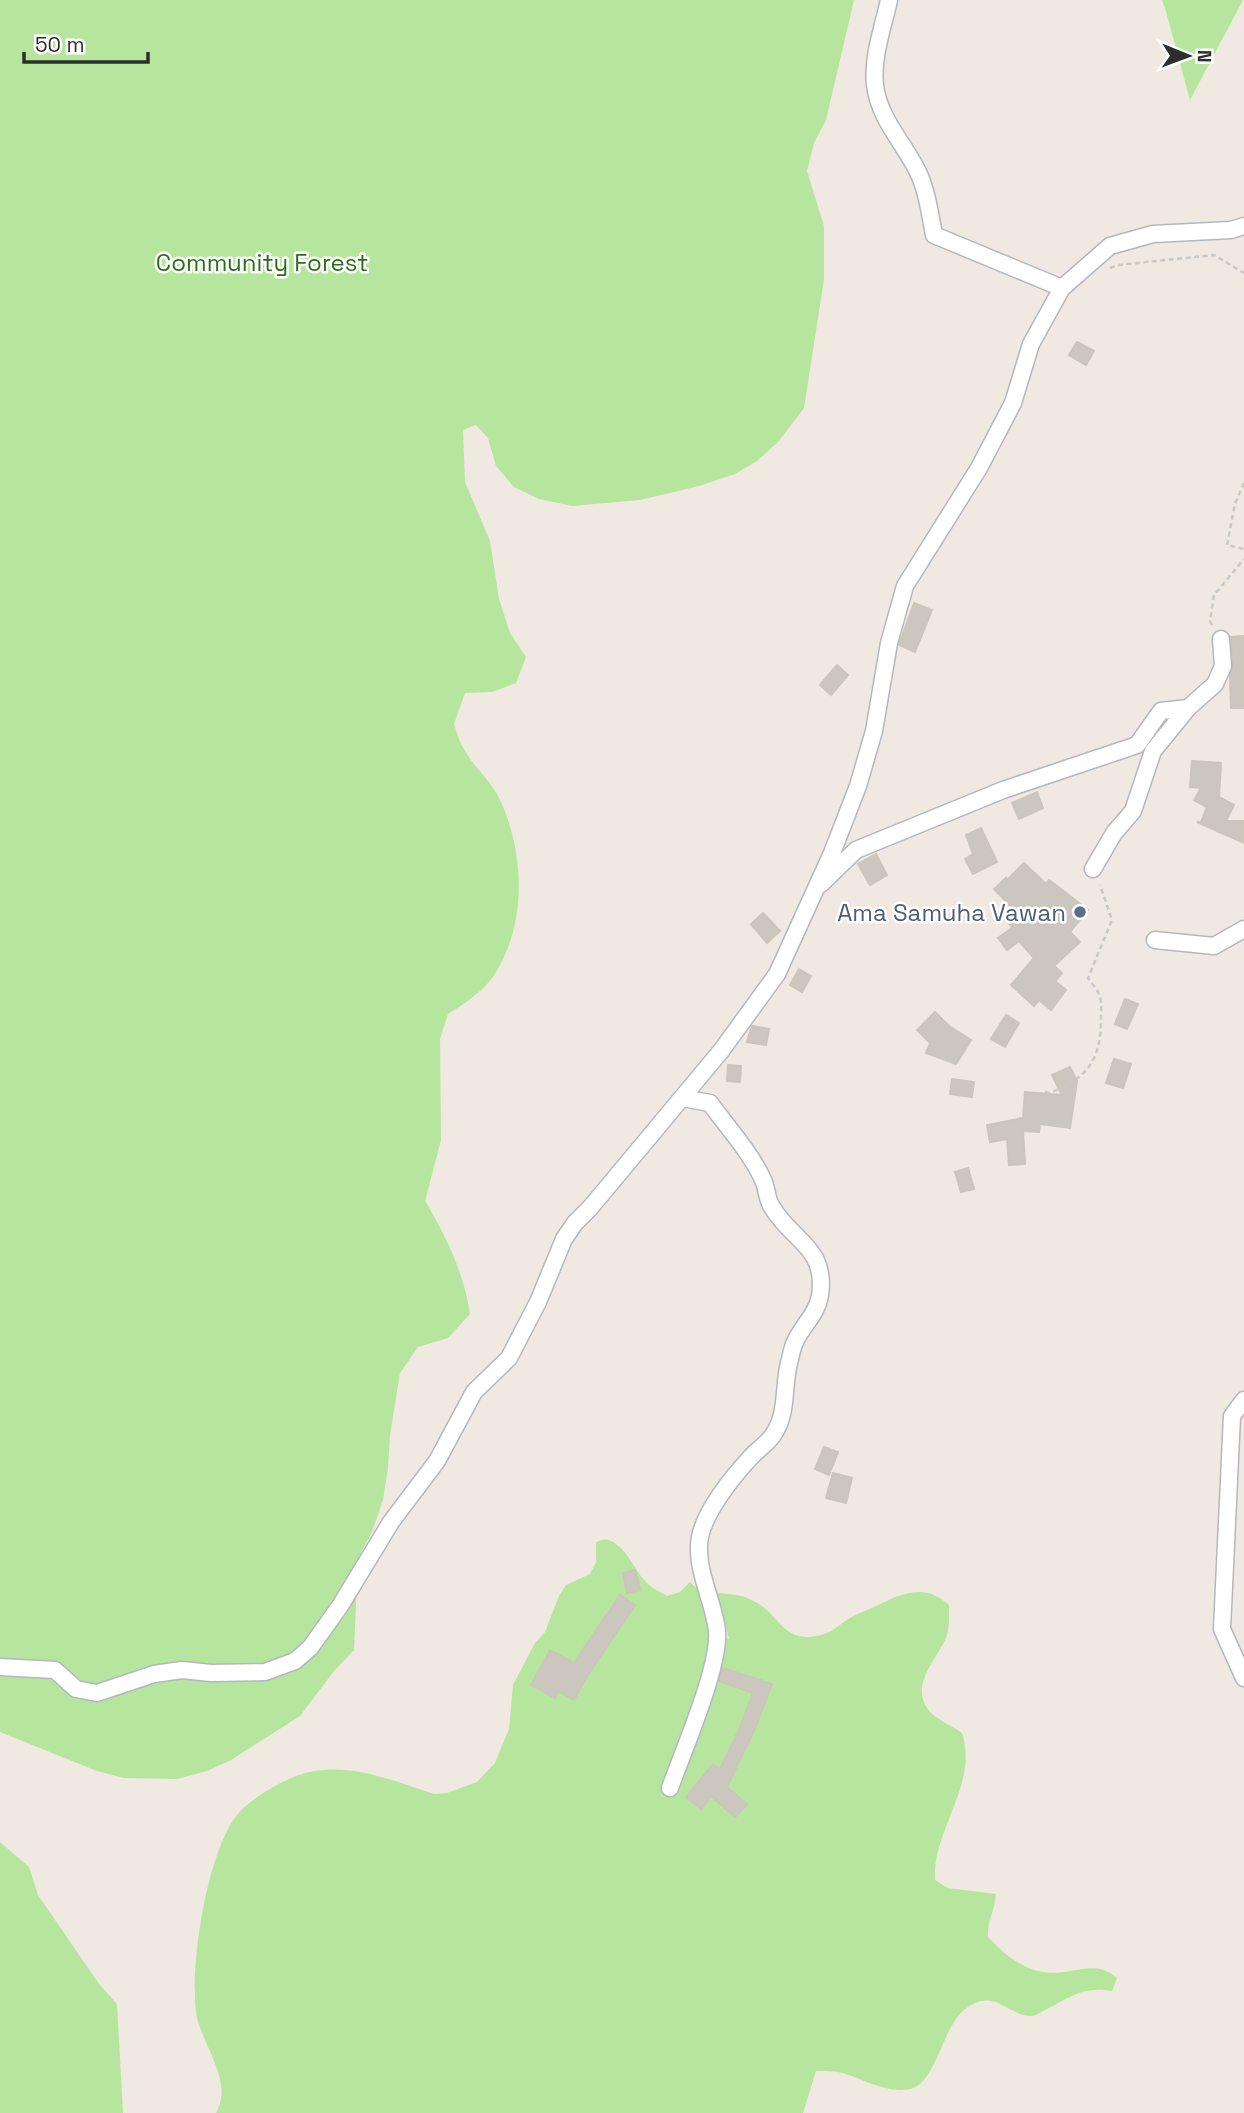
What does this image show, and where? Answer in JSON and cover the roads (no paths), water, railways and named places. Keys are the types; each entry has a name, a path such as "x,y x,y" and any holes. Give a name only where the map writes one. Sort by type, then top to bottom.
{"street":[{"path":"889,0 875,56 875,84 891,129 923,183 934,235 1062,288"},
{"path":"0,1667 55,1670 76,1689 97,1693 155,1674 182,1670 211,1673 265,1672 295,1661 310,1648 391,1522 437,1461 474,1391 509,1358 575,1223 721,1051 776,974 832,853 858,786 874,732 889,643 905,586 984,457 1013,403 1031,344 1062,288 1110,246 1153,234 1231,230 1244,226"},
{"path":"1093,869 1114,833 1133,811 1153,751 1188,708 1215,684 1223,666 1222,639"},
{"path":"814,892 856,850 1003,790 1137,746 1161,711 1188,708"},
{"path":"1155,940 1214,946 1244,929"},
{"path":"670,1788 706,1686 716,1646 717,1630 700,1555 700,1536 734,1475 777,1430 785,1401 787,1370 794,1343 817,1308 820,1295 818,1262 810,1248 777,1216 770,1204 764,1182 746,1152 710,1103 682,1098"},
{"path":"1244,1400 1232,1416 1222,1629 1244,1678"}],"place":[{"name":"Ama Samuha Vawan","path":"1080,912"}],"park label":[{"name":"Community Forest","path":"262,262"}]}
